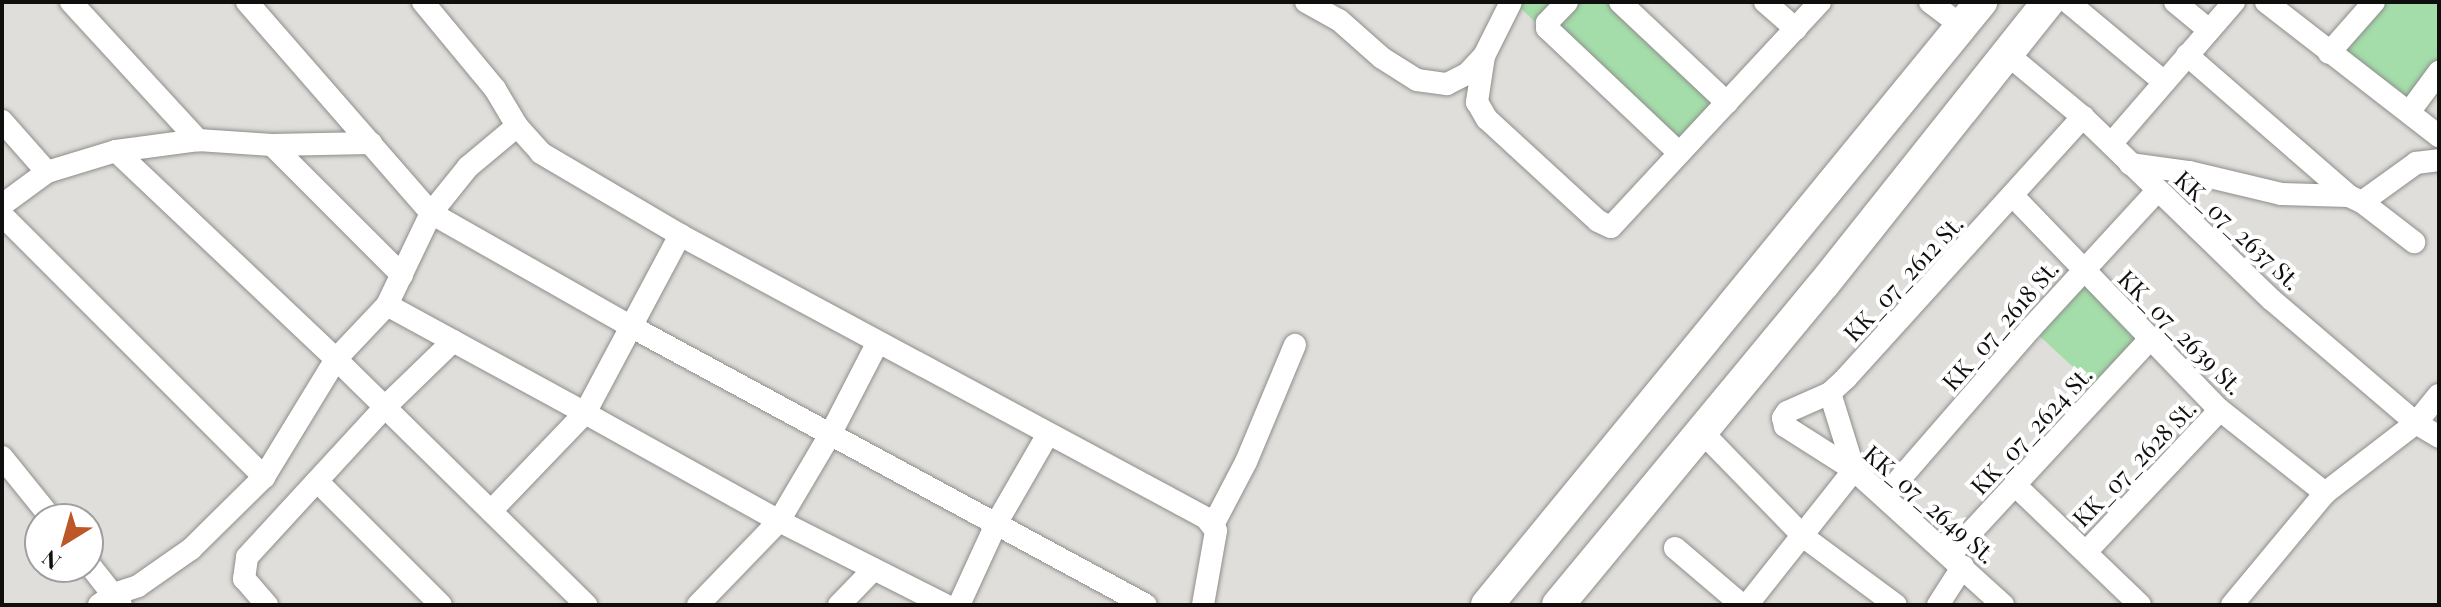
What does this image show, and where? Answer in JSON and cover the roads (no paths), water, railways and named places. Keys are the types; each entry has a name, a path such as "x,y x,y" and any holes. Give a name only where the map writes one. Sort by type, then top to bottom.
{"highway":[{"path":"1560,603 2048,2"},
{"path":"1487,605 1975,10 2015,43"}],"street":[{"path":"71,2 198,140"},
{"path":"247,2 431,213 632,327 1146,605"},
{"path":"423,2 495,89 517,126 541,153 680,235 1213,525 1216,531 1203,605"},
{"path":"1306,2 1339,20 1382,58 1417,80 1447,84 1467,74 1484,56 1511,2"},
{"path":"1567,2 1547,23 1547,28 1679,153"},
{"path":"1620,2 1727,103"},
{"path":"1765,2 1796,29"},
{"path":"1484,56 1477,102 1487,119 1598,221 1611,227 1820,2"},
{"path":"1930,2 1975,10"},
{"path":"2068,2 2164,82"},
{"path":"2175,2 2209,30"},
{"path":"2111,144 2234,2"},
{"path":"2266,2 2439,136"},
{"path":"2329,53 2374,2"},
{"name":"KK_07_2637 St.","path":"2015,43 2083,117 2272,300 2416,423 2439,437"},
{"path":"2187,55 2356,199 2414,242"},
{"path":"2410,111 2439,72"},
{"name":"KK_07_2612 St.","path":"1783,418 1787,412 1830,393 2083,117"},
{"path":"2,121 47,172"},
{"path":"101,583 112,601 138,586 191,549 264,477 336,359 387,305 431,213 468,167 517,126"},
{"path":"2,205 47,172 116,151 198,140 272,145 371,143"},
{"path":"272,145 402,275"},
{"path":"116,151 491,511 572,600"},
{"path":"2130,164 2189,172 2281,194 2356,199 2416,163 2439,160"},
{"name":"KK_07_2618 St.","path":"1885,496 2083,270 2157,191"},
{"name":"KK_07_2639 St.","path":"2013,196 2220,410 2325,493"},
{"path":"2,215 264,477"},
{"path":"491,511 585,413 680,235"},
{"path":"387,305 779,521 945,605"},
{"name":"KK_07_2624 St.","path":"1938,605 1957,560 2015,485 2149,340"},
{"path":"267,605 244,579 243,567 247,557 385,407 453,341"},
{"path":"698,605 779,521 831,433 878,342"},
{"path":"1213,525 1246,462 1295,345"},
{"path":"1675,548 1744,605 1804,537 1854,470 1830,393"},
{"path":"2232,605 2325,493 2416,423 2439,395"},
{"name":"KK_07_2628 St.","path":"2086,552 2220,410"},
{"name":"KK_07_2649 St.","path":"1783,418 1785,426 1854,470 1885,496 2003,605"},
{"path":"1701,431 1804,537 1896,605"},
{"path":"959,605 996,524 1048,434"},
{"path":"2,457 39,503"},
{"path":"317,481 441,605"},
{"path":"2015,485 2140,605"},
{"path":"839,605 874,569"}]}
